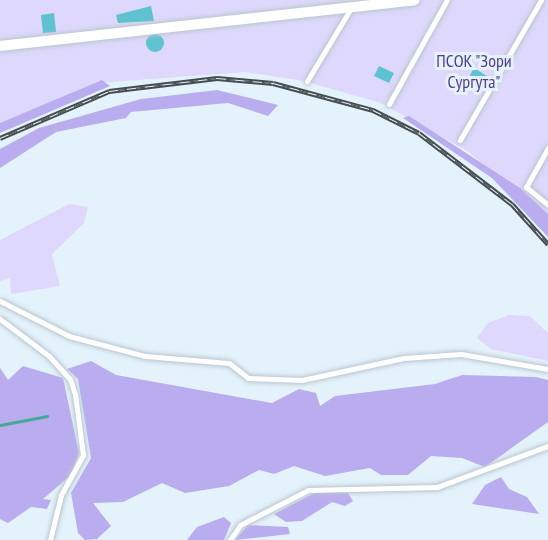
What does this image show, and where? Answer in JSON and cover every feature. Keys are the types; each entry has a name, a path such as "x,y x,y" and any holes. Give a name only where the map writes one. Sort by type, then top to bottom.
{"street":[{"path":"0,46 414,0"}],"lane":[{"path":"389,104 447,0"},
{"path":"460,140 542,0"},
{"path":"307,81 352,7"},
{"path":"548,148 526,187 548,205"},
{"path":"0,301 69,336 145,356 229,363 248,378 302,380 404,358 461,354 548,369"},
{"path":"0,319 49,356 70,379 75,394 83,455 61,495 50,540"},
{"path":"230,540 240,525 308,490 437,487 548,446"}],"green space":[{"name":"ПСОК \"Зори Сургута\"","path":"0,0 548,0 548,219 469,152 381,103 304,81 245,72 97,83 0,123"},
{"path":"69,204 88,207 84,223 52,254 60,286 11,294 10,278 0,281 0,240"},
{"path":"509,315 530,316 548,333 548,361 491,349 477,338 488,323"}],"shaded area":[{"path":"102,80 110,86 0,133 0,123"},
{"path":"217,90 278,105 268,116 228,103 131,112 126,118 56,132 0,168 0,149 39,128 141,99"},
{"path":"409,116 520,188 548,214 548,237 492,178 403,118"},
{"path":"91,361 116,375 272,403 299,389 316,393 320,406 335,396 435,384 462,375 536,377 548,380 548,422 485,467 462,458 431,456 408,475 381,475 370,468 325,476 294,466 274,474 259,470 229,486 185,493 162,483 123,502 93,503 111,526 97,539 85,540 78,533 71,493 91,458 78,379 67,369"},
{"path":"23,366 63,378 79,453 71,475 43,499 51,500 47,509 31,507 8,523 0,519 0,368 8,380"},
{"path":"501,477 509,489 527,497 539,514 472,504 485,485"},
{"path":"346,490 353,501 345,506 332,502 302,521 286,522 274,514 314,493"},
{"path":"224,517 231,523 224,540 187,540 197,527"},
{"path":"248,525 288,527 290,534 235,540"}],"building":[{"path":"151,6 154,21 118,23 116,15"},
{"path":"54,13 56,32 43,33 41,15"},
{"path":"155,34 161,37 164,43 161,49 155,52 149,49 146,43 149,37"},
{"path":"379,66 394,73 389,83 374,76"},
{"path":"474,68 487,76 481,87 468,79"}],"waterway":[{"path":"0,425 47,416"}],"railway":[{"path":"0,138 109,91 217,78 273,83 373,110 419,133 512,204 548,244"}]}
